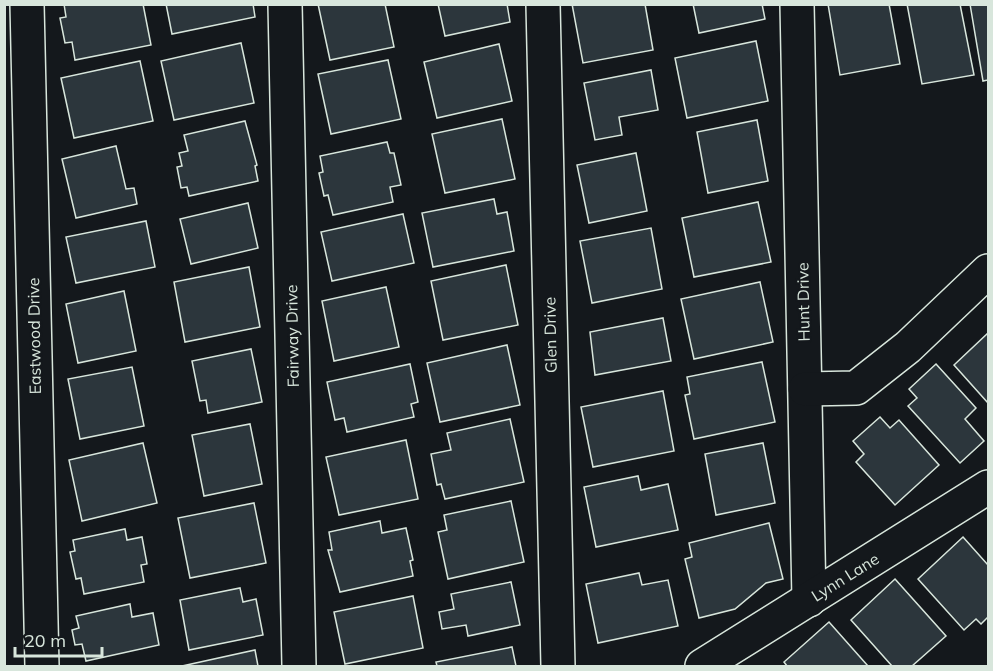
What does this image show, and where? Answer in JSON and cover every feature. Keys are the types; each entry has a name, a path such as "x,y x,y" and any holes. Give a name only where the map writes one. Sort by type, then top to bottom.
{"lane":[{"name":"Eastwood Drive","path":"27,4 42,666"},
{"name":"Fairway Drive","path":"285,4 299,666"},
{"name":"Glen Drive","path":"543,4 558,666"},
{"name":"Hunt Drive","path":"797,4 809,600"},
{"path":"805,389 856,388 908,347 988,271"},
{"name":"Lynn Lane","path":"702,666 988,487"}],"building":[{"path":"64,4 143,4 151,45 75,60 72,42 65,43 60,18 66,17"},
{"path":"166,4 253,4 255,17 172,34"},
{"path":"318,4 385,4 394,47 330,60"},
{"path":"438,4 507,4 510,22 445,36"},
{"path":"572,4 645,4 653,50 583,63"},
{"path":"693,4 762,4 765,19 699,33"},
{"path":"828,4 889,4 900,64 840,75"},
{"path":"907,4 960,4 974,75 922,84"},
{"path":"970,4 988,4 988,80 983,81"},
{"path":"756,41 768,101 687,118 675,58"},
{"path":"241,43 254,103 174,120 161,61"},
{"path":"499,44 512,101 437,118 424,62"},
{"path":"388,60 401,119 331,134 318,74"},
{"path":"140,61 153,121 74,138 61,78"},
{"path":"651,70 658,110 619,117 622,135 595,140 584,83"},
{"path":"502,119 515,179 445,193 432,134"},
{"path":"757,120 768,181 708,193 697,132"},
{"path":"245,121 257,165 255,166 258,181 189,196 187,187 181,188 177,167 182,166 179,153 188,151 184,135"},
{"path":"387,142 390,153 394,153 401,185 390,187 393,202 333,215 328,195 324,196 319,173 323,172 320,156"},
{"path":"116,146 126,189 134,188 137,204 76,218 62,159"},
{"path":"636,153 647,211 589,223 577,165"},
{"path":"494,199 497,214 507,212 514,251 433,267 422,213"},
{"path":"758,202 771,262 694,277 682,218"},
{"path":"248,203 258,248 191,264 180,219"},
{"path":"403,214 414,263 332,281 321,232"},
{"path":"146,221 155,267 76,283 66,237"},
{"path":"651,228 662,289 592,303 580,241"},
{"path":"506,265 518,325 443,340 431,281"},
{"path":"249,267 260,327 185,342 174,282"},
{"path":"760,282 773,342 694,359 681,299"},
{"path":"386,287 399,347 334,361 322,301"},
{"path":"124,291 136,351 78,363 66,304"},
{"path":"663,318 671,361 595,375 590,332"},
{"path":"988,333 988,403 954,365"},
{"path":"507,345 520,405 440,422 427,363"},
{"path":"251,349 262,402 208,413 206,400 200,401 192,361"},
{"path":"762,362 775,422 694,439 685,395 690,394 687,377"},
{"path":"410,364 418,402 411,404 414,417 347,432 344,418 335,420 327,382"},
{"path":"936,364 976,408 965,419 984,441 960,463 908,406 917,398 909,389"},
{"path":"132,367 144,426 80,439 68,379"},
{"path":"663,391 674,451 593,467 581,407"},
{"path":"880,417 890,428 899,420 939,465 895,505 856,462 864,454 853,441"},
{"path":"510,419 524,482 445,499 441,484 437,485 431,454 451,450 447,433"},
{"path":"250,424 262,484 204,496 192,435"},
{"path":"406,440 418,499 339,515 326,457"},
{"path":"143,443 157,503 82,521 69,460"},
{"path":"763,443 775,503 716,515 705,454"},
{"path":"638,476 641,490 668,484 678,530 596,547 584,487"},
{"path":"511,501 524,562 448,579 438,532 447,530 444,515"},
{"path":"254,503 266,563 190,578 178,518"},
{"path":"380,521 382,533 406,528 413,560 410,561 413,576 340,592 328,550 332,550 329,532"},
{"path":"769,523 783,579 766,583 735,609 699,618 685,559 692,557 689,543"},
{"path":"125,529 127,540 142,537 147,564 141,565 144,582 84,594 81,578 76,579 70,552 75,551 73,540"},
{"path":"963,537 988,565 988,617 981,624 976,619 964,630 918,579"},
{"path":"639,573 642,585 668,580 678,626 598,643 586,584"},
{"path":"895,579 946,636 912,666 892,666 851,620"},
{"path":"511,582 520,625 468,636 466,625 442,629 439,612 454,609 451,594"},
{"path":"240,588 243,602 256,599 263,635 189,650 180,600"},
{"path":"413,596 423,648 345,664 334,612"},
{"path":"130,604 132,617 153,613 159,645 86,661 82,644 75,645 72,630 79,628 76,616"},
{"path":"829,622 868,666 787,666 784,662"},
{"path":"512,647 516,666 437,666 436,662"},
{"path":"255,650 258,666 182,666"}]}
